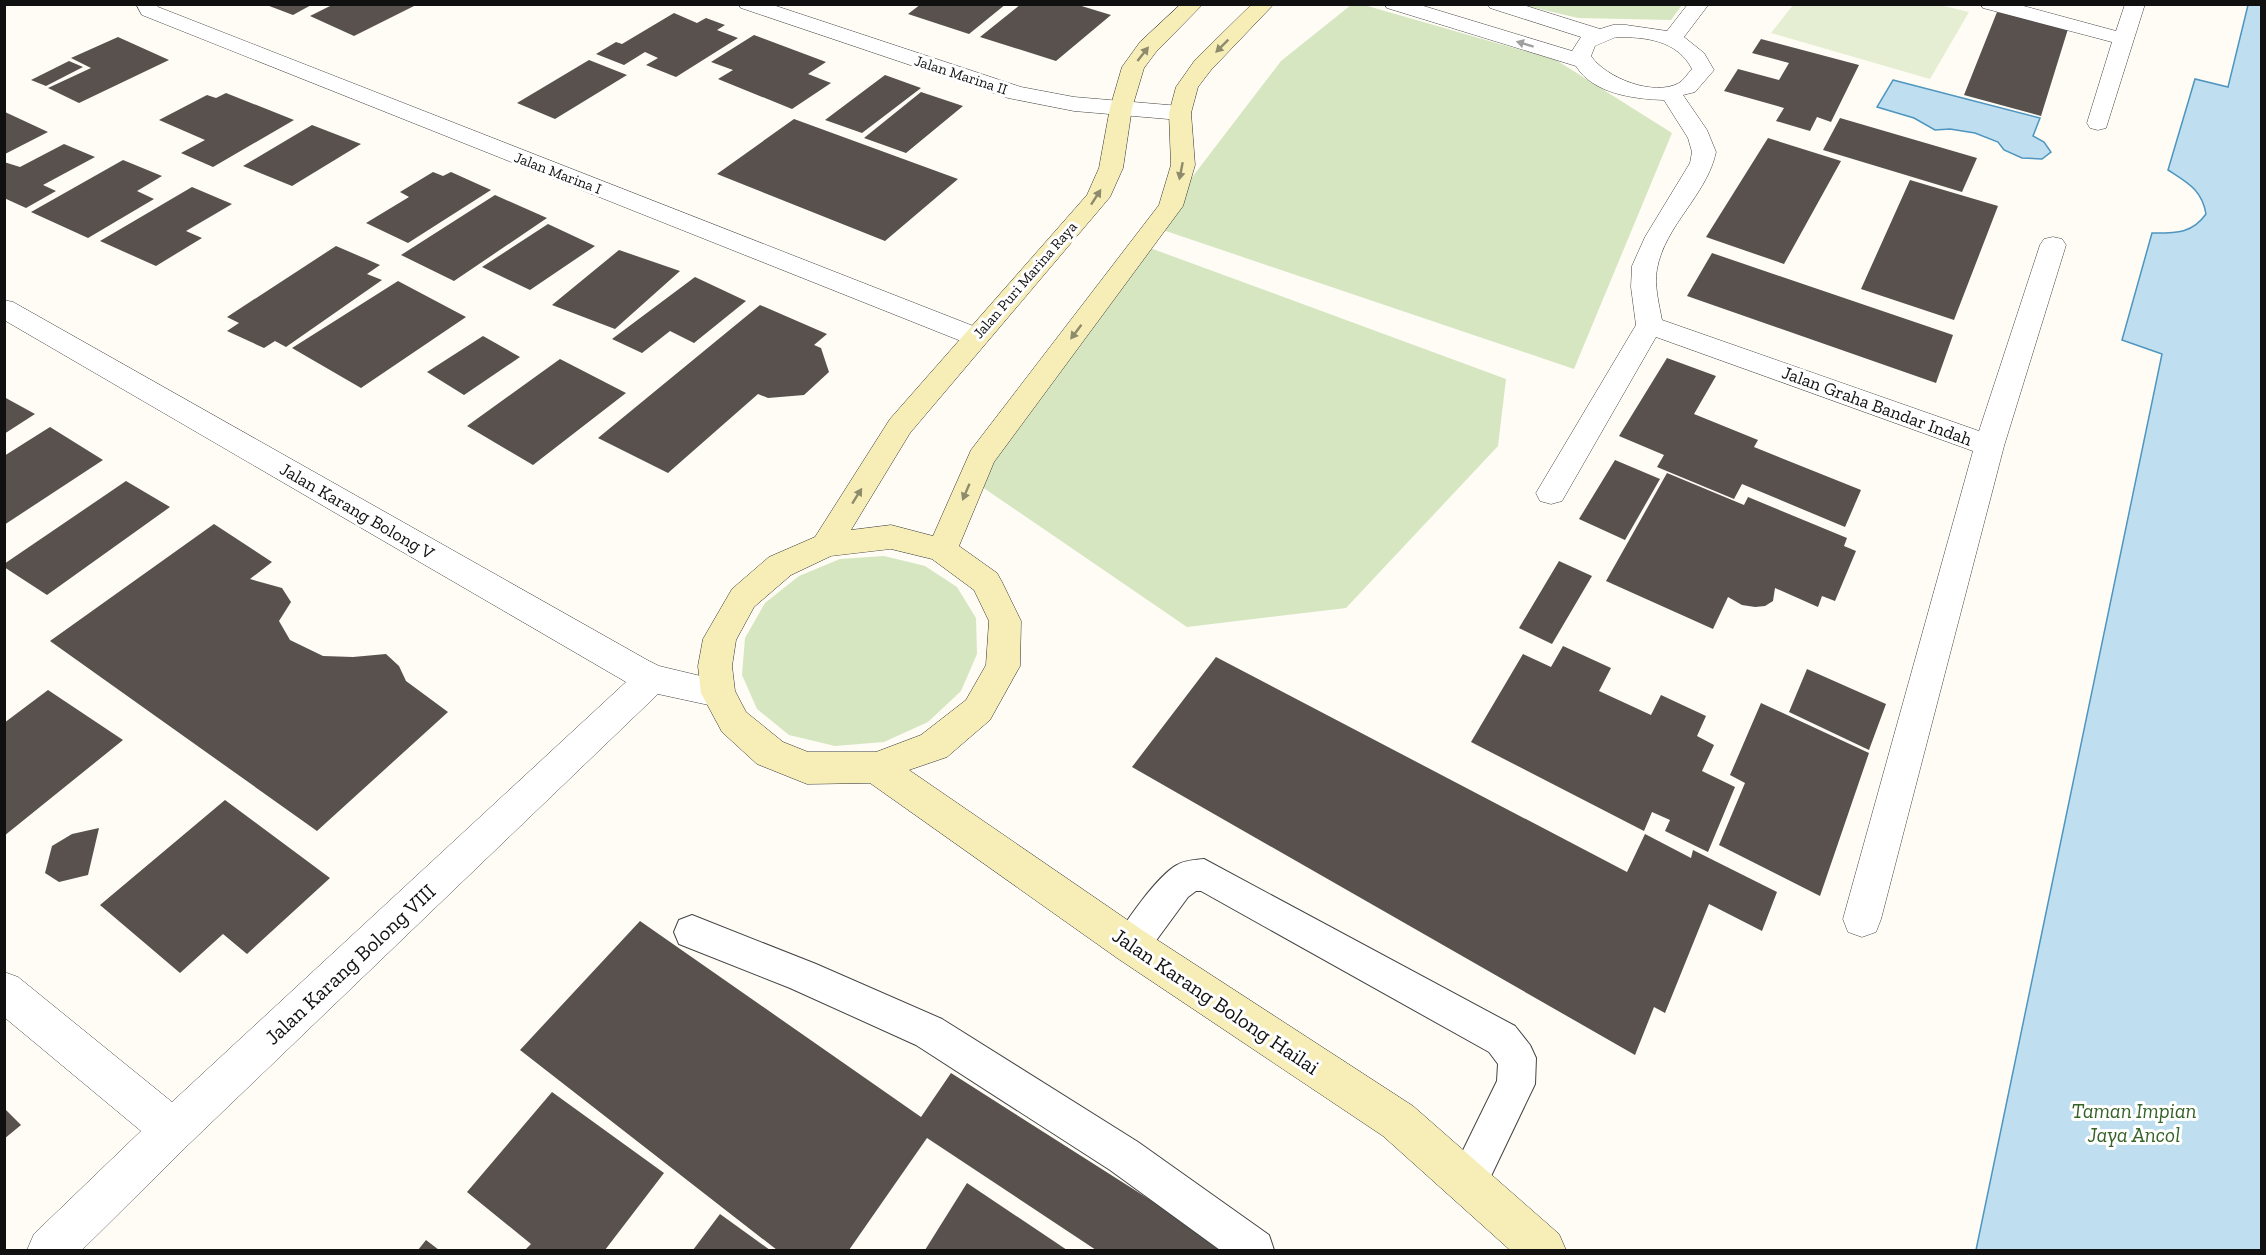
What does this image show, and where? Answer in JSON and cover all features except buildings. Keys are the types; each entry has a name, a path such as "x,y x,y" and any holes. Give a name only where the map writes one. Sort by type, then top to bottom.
{"street":[{"name":"Jalan Marina I","path":"146,4 149,11 171,20 976,337"},
{"name":"Jalan Marina II","path":"748,4 1016,93 1074,104 1180,112"},
{"name":"Jalan Puri Marina Raya","path":"826,545 900,426 1098,197 1111,168 1121,108 1133,67 1148,47 1193,4"},
{"path":"942,550 981,458 1172,207 1183,165 1180,112 1187,87 1203,65 1264,4"},
{"path":"1394,4 1581,61"},
{"path":"1497,4 1597,35"},
{"path":"1671,39 1700,4"},
{"path":"1990,4 2124,39"},
{"path":"2098,123 2135,4"},
{"path":"1613,31 1632,31 1671,39 1688,48 1699,58 1703,70 1699,80 1693,84 1669,93 1647,93 1615,86 1590,72 1581,61 1580,51 1585,42 1597,35 1613,31"},
{"path":"1551,493 1649,325 1644,268 1654,239 1697,173 1704,151 1699,137 1669,93"},
{"path":"1989,446 2053,245"},
{"name":"Jalan Karang Bolong V","path":"4,308 578,639 652,679 718,693"},
{"name":"Jalan Graha Bandar Indah","path":"1649,325 1989,446 1862,919"},
{"path":"891,537 942,550 986,582 1005,621 1003,666 978,710 934,746 876,767 807,768 770,753 734,722 718,693 715,666 720,639 743,598 780,566 826,545 891,537"},
{"name":"Jalan Karang Bolong VIII","path":"51,1251 172,1130 652,679"},
{"name":"Jalan Karang Bolong Hailai","path":"876,767 1131,945 1398,1121 1542,1251"},
{"path":"4,991 172,1130"}],"lane":[{"path":"1131,945 1176,886 1189,876 1204,875 1502,1039 1517,1058 1516,1084 1467,1183"},
{"path":"692,933 803,976 929,1032 1124,1156 1254,1251"}],"green space":[{"path":"1682,4 1671,20 1578,18 1523,5"},
{"path":"1351,5 1364,5 1556,60 1672,133 1574,369 1154,227 1281,61"},
{"path":"1793,5 1940,5 1969,12 1930,79 1771,33"},
{"path":"1142,245 1506,379 1498,446 1346,608 1187,627 972,480"},
{"path":"884,556 925,566 957,587 976,618 977,654 961,691 928,722 884,742 835,746 789,735 757,709 742,675 745,638 765,603 799,576 840,559"}],"water":[{"name":"Taman Impian Jaya Ancol","path":"2248,5 2262,5 2261,1250 1976,1250 2162,354 2122,340 2152,233 2189,229 2201,221 2206,214 2197,193 2188,183 2168,170 2195,79 2228,87"},
{"path":"1893,80 2040,118 2033,136 2044,142 2051,152 2042,159 2022,158 2004,150 1998,142 1975,133 1950,129 1935,130 1914,118 1877,107"}]}
